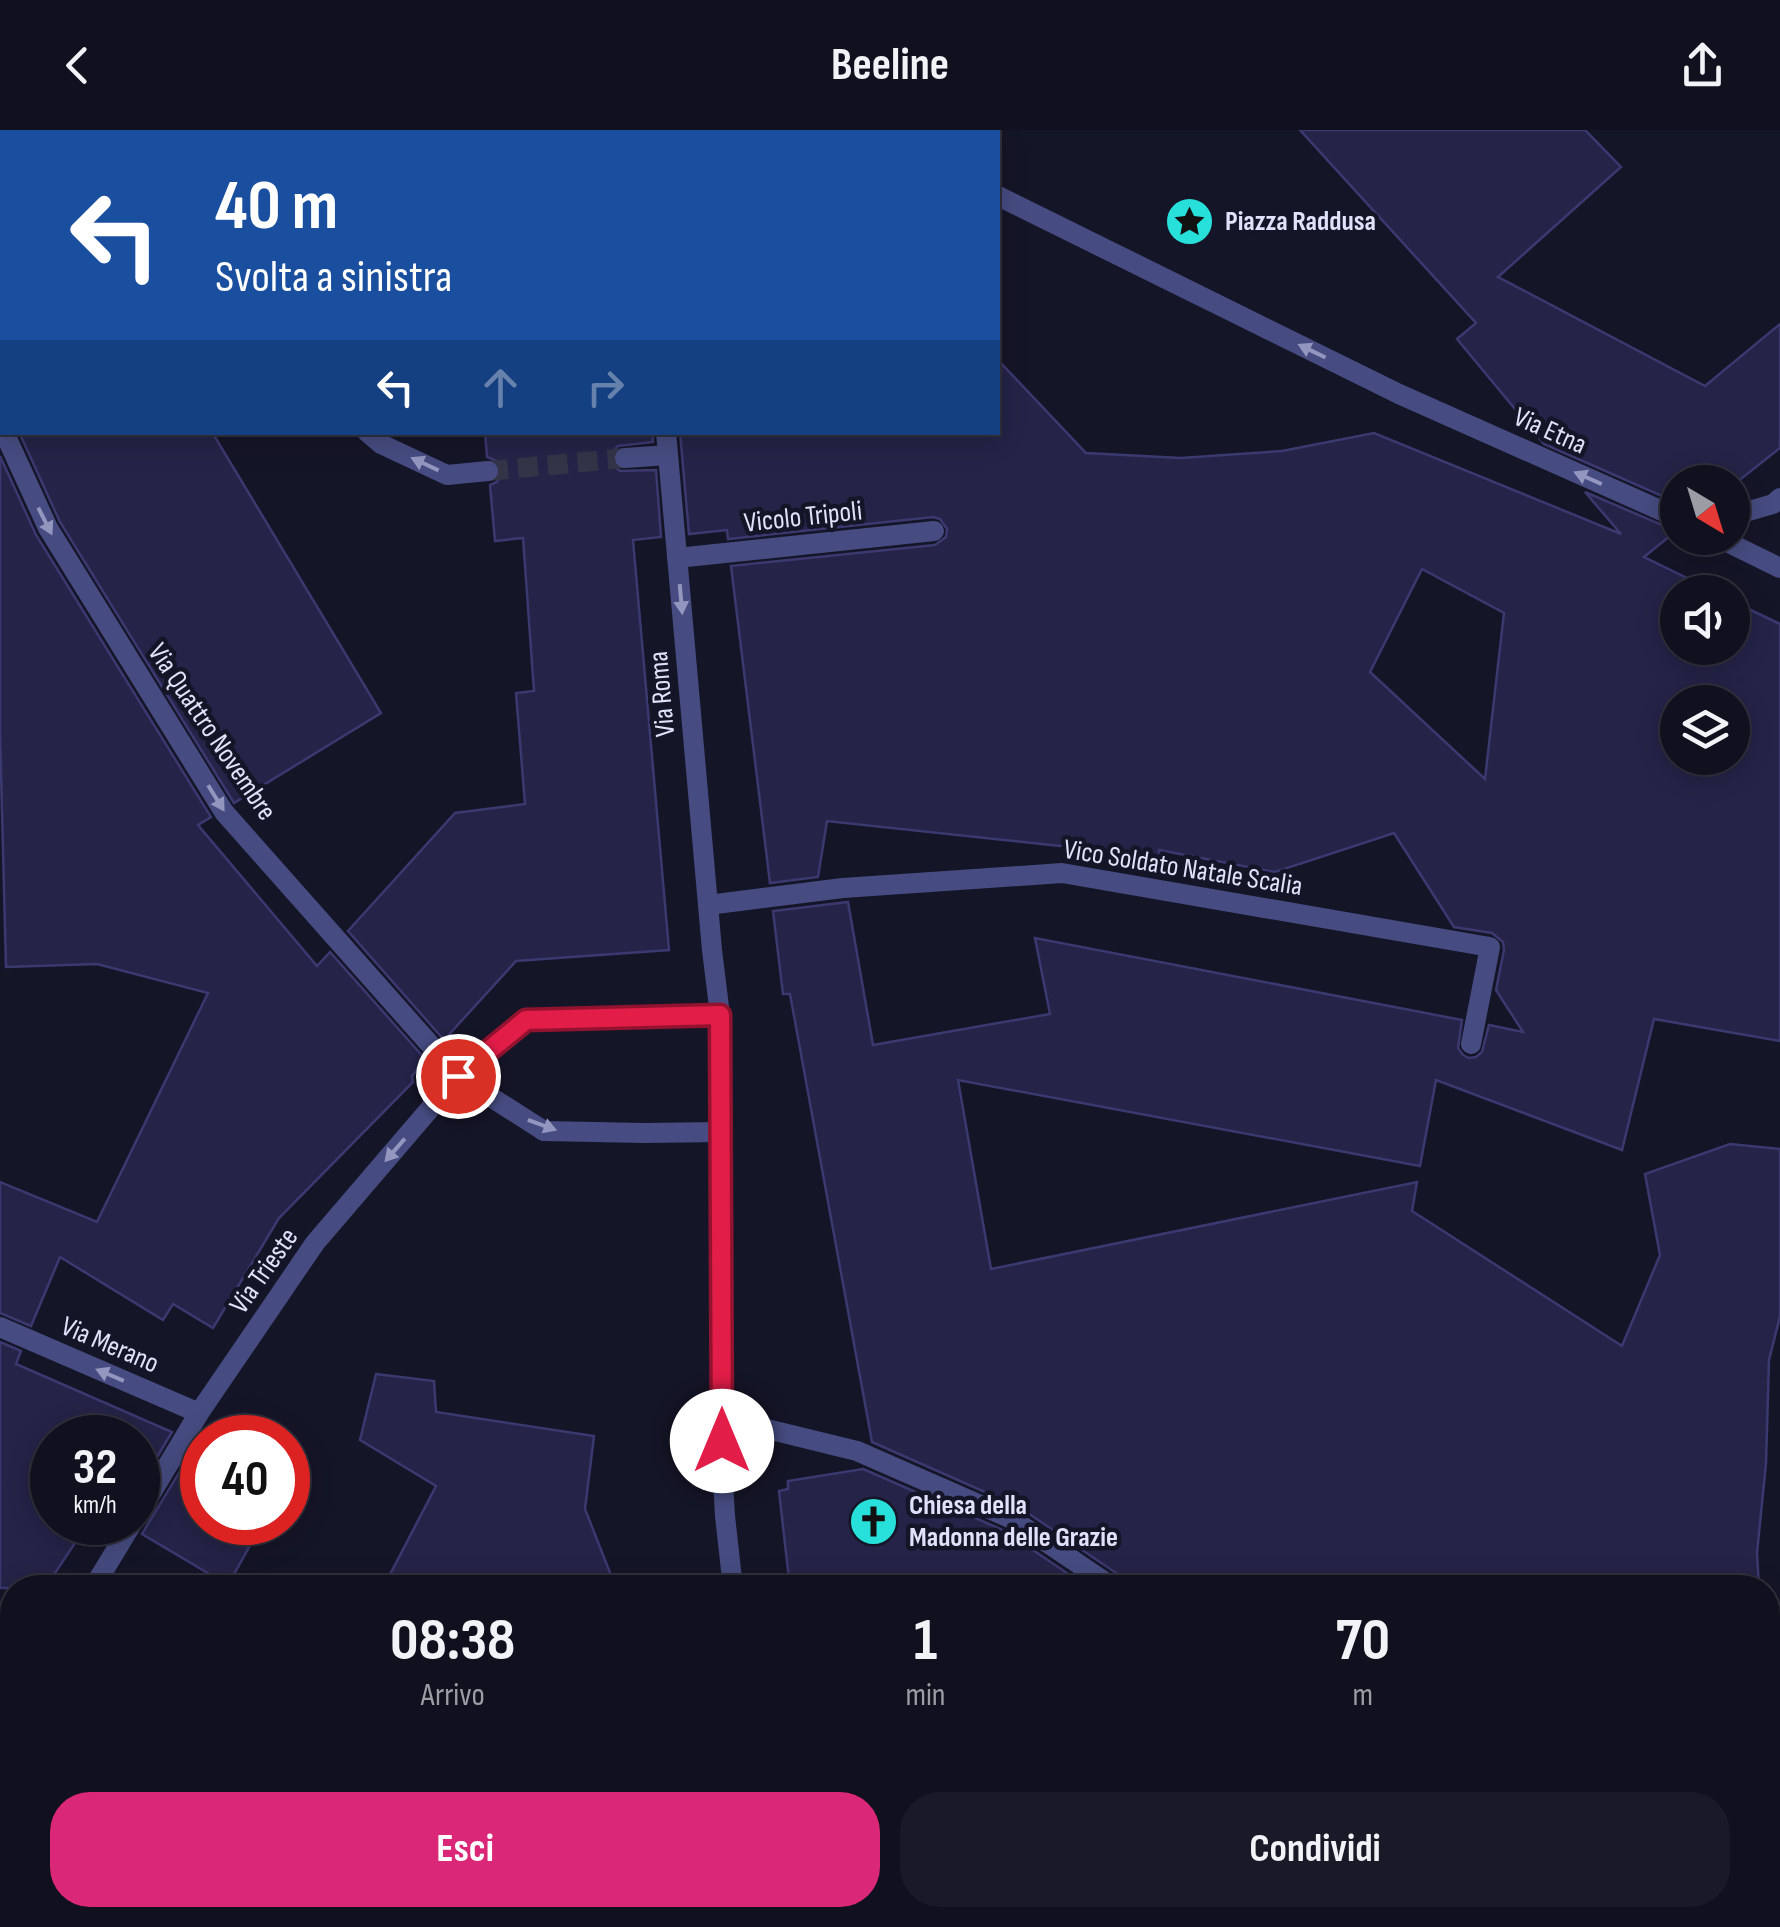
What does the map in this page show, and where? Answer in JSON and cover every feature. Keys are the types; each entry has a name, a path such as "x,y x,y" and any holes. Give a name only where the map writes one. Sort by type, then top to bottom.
{"street":[{"name":"Via Etna","path":"1000,197 1399,394 1660,510"},
{"name":"Via Quattro Novembre","path":"5,435 48,528 224,812 458,1076 544,1131 721,1132"},
{"path":"370,435 381,444 447,475 488,471"},
{"name":"Via Roma","path":"666,435 720,1015 722,1464 731,1575"},
{"path":"626,458 668,454"},
{"path":"1750,511 1774,504 1780,498"},
{"name":"Vicolo Tripoli","path":"678,558 934,531"},
{"path":"1750,553 1780,568"},
{"name":"Vico Soldato Natale Scalia","path":"708,905 843,888 1062,873 1490,947 1471,1044"},
{"name":"Via Trieste","path":"160,1478 315,1244 458,1076 526,1020 720,1015"},
{"name":"Via Merano","path":"0,1327 199,1414"},
{"path":"722,1418 857,1451 1012,1519 1095,1575"},
{"path":"101,1575 119,1545"}],"building":[{"path":"1300,130 1585,130 1621,167 1498,277 1705,386 1780,324 1780,448 1750,472 1750,465 1660,465 1660,495 1544,444 1457,339 1476,323"},
{"path":"1000,362 1086,453 1181,458 1282,451 1374,433 1621,534 1585,492 1660,524 1660,544 1644,557 1681,575 1660,575 1660,665 1750,665 1750,610 1780,624 1780,1041 1654,1019 1622,1150 1436,1080 1420,1166 958,1080 991,1269 1417,1182 1412,1211 1622,1346 1660,1255 1645,1174 1730,1144 1780,1149 1780,1316 1769,1360 1758,1575 1119,1575 1019,1507 872,1442 790,994 783,994 773,911 848,902 873,1045 1050,1014 1035,938 1462,1020 1458,1048 1469,1058 1482,1052 1489,1025 1523,1032 1496,990 1503,942 1492,933 1454,927 1394,833 1275,872 1159,850 1159,857 827,821 818,877 770,883 731,566 935,545 946,537 947,529 940,519 933,517 728,539 727,530 689,534 680,435 1000,435","holes":["1422,569 1504,613 1485,779 1370,672"]},
{"path":"20,435 214,435 381,713 234,803 60,522"},
{"path":"485,435 652,435 653,442 618,446 611,458 620,471 656,470 661,537 633,540 669,950 516,961 444,1040 348,931 455,813 525,804 516,693 534,691 523,538 495,541 490,485 497,482 502,471 499,462 487,457"},
{"path":"0,456 36,535 211,817 198,825 317,966 330,952 426,1060 412,1076 413,1082 279,1218 213,1328 173,1304 163,1320 60,1257 31,1326 0,1313 0,1182 97,1222 208,993 97,964 6,967 0,732"},
{"path":"0,1342 21,1351 16,1364 133,1415 30,1415 30,1545 74,1545 54,1575 0,1575"},
{"path":"376,1374 434,1381 436,1412 594,1436 585,1509 611,1575 390,1575 436,1486 360,1440"},
{"path":"160,1427 172,1432 160,1452"},
{"name":"Chiesa della Madonna delle Grazie","path":"863,1469 1005,1531 1070,1575 789,1575 779,1491 788,1489 788,1481"},
{"path":"180,1471 180,1545 250,1545 234,1575 211,1575 160,1545 160,1504"}],"tunnel":[{"path":"488,471 625,458"}],"place":[{"name":"Piazza Raddusa","path":"1190,221"},
{"name":"Chiesa della Madonna delle Grazie","path":"874,1521"}],"route":[{"path":"458,1076 526,1020 720,1015 722,1441"}]}
